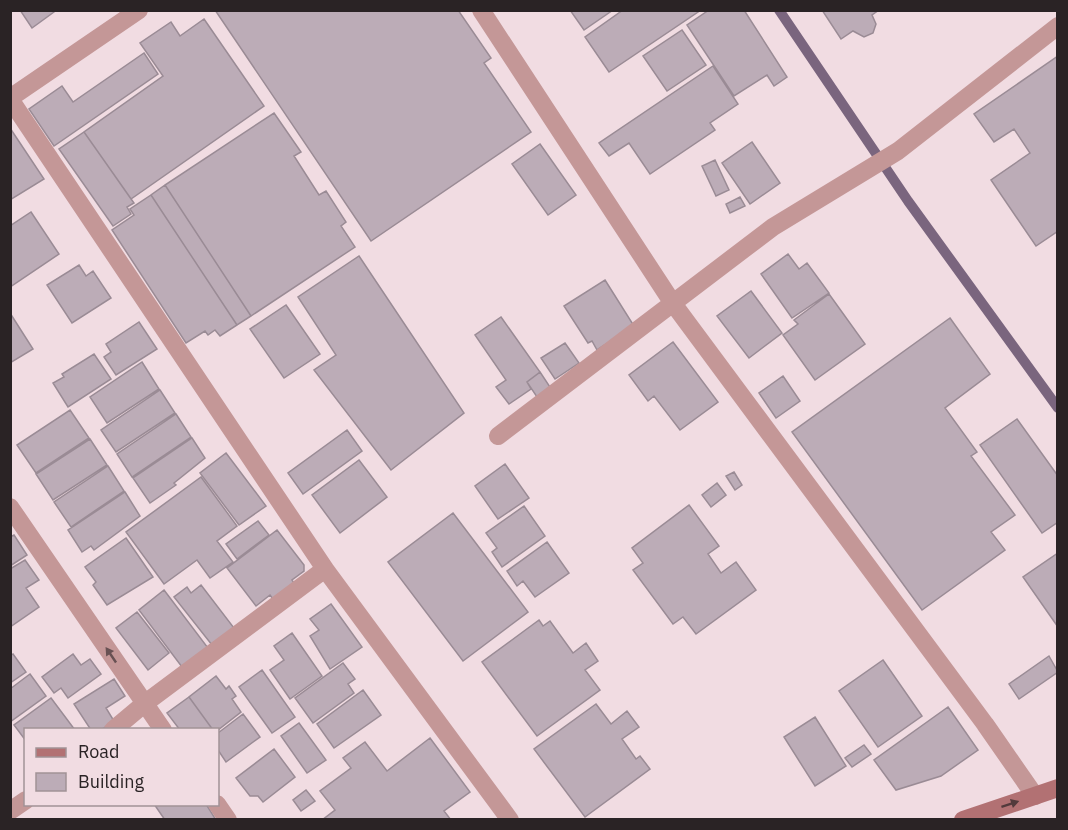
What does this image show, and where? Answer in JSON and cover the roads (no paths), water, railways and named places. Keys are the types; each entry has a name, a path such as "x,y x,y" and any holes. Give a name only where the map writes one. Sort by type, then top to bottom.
{"street":[{"path":"140,10 10,98 325,569 510,819"},
{"path":"481,10 672,302 985,724 1035,796"},
{"path":"498,436 773,227 893,154 1058,26"},
{"path":"10,507 162,728"},
{"path":"114,728 325,569"},
{"path":"963,819 1058,788"},
{"path":"10,811 24,801"},
{"path":"218,806 228,819"}],"waterway":[{"path":"779,10 908,201 1058,408"}]}
